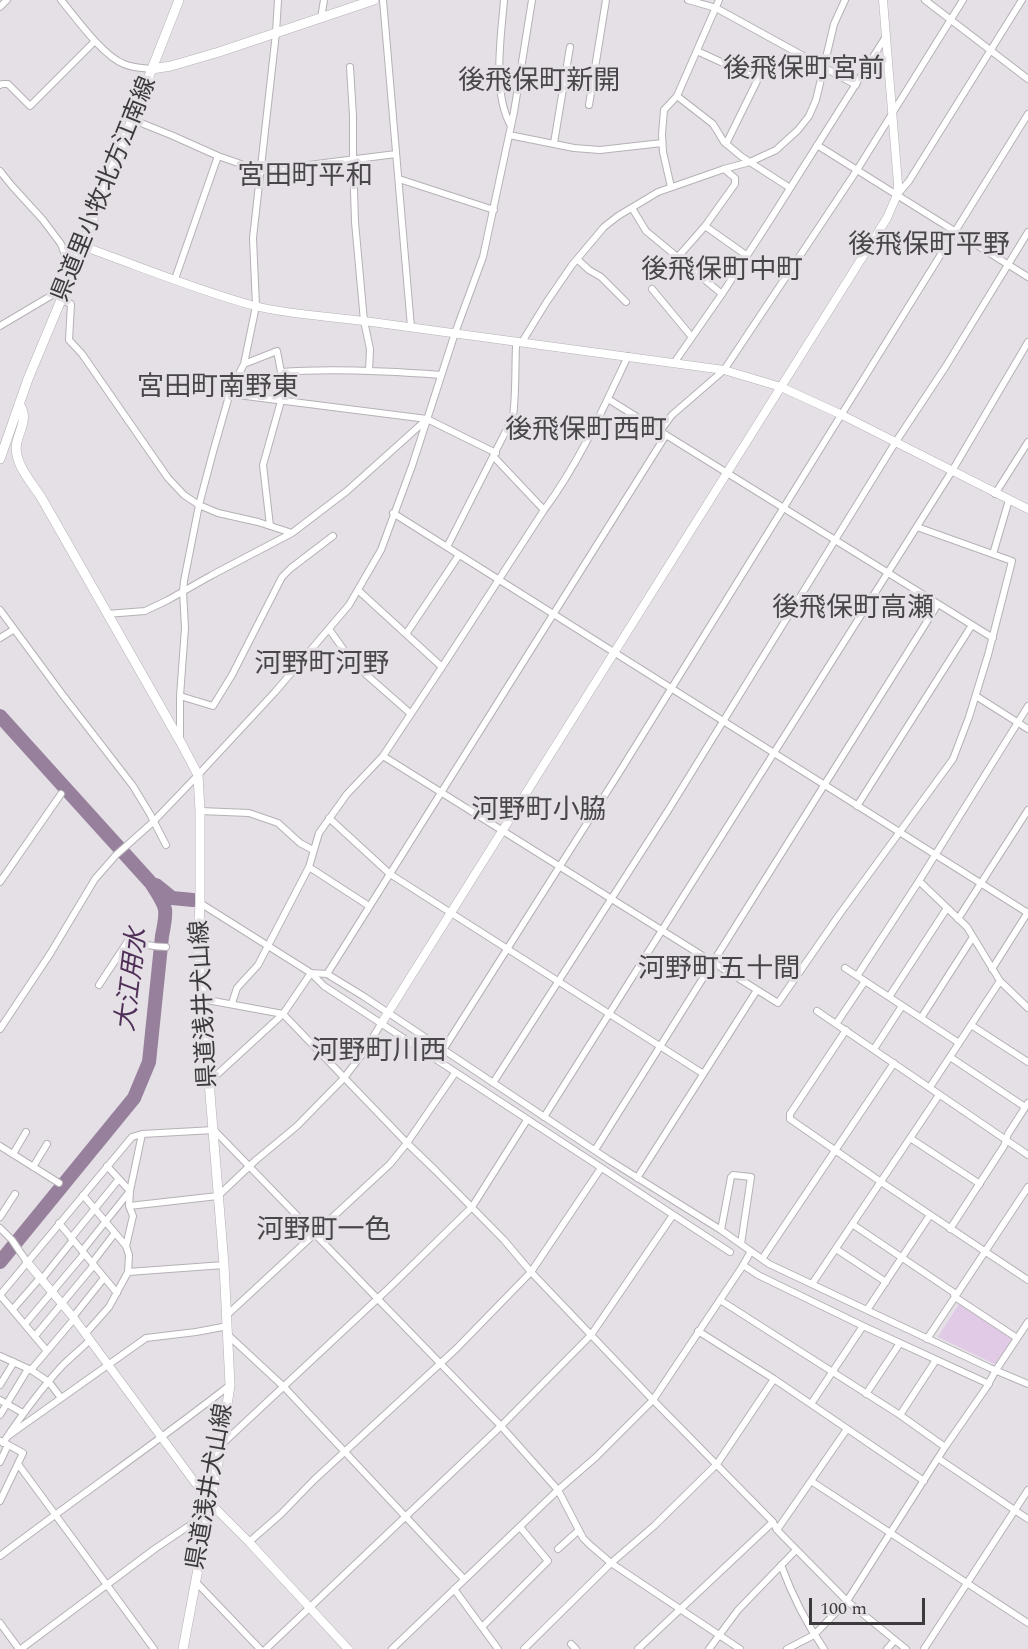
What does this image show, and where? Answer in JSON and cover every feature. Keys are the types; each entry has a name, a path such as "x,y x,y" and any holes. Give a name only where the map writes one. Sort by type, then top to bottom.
{"main road":[{"path":"152,69 179,0"},
{"name":"県道里小牧北方江南線","path":"0,459 19,404 152,69 210,55 374,0"},
{"name":"県道浅井犬山線","path":"19,404 24,417 16,444 16,454 20,463 198,776 200,811 198,947 228,1315 230,1385 221,1446 183,1649"}],"street":[{"path":"0,7 7,0"},
{"path":"61,0 95,40 121,63 136,68 152,69"},
{"path":"180,741 180,696 185,628 183,591 199,505 230,393 244,364 256,306 253,238 278,0"},
{"path":"321,18 324,0"},
{"path":"383,0 411,327"},
{"path":"504,0 499,79 506,118 511,126"},
{"path":"0,1029 50,954 95,879 117,854 153,822 198,776 350,605 381,550 483,257 511,126 532,0"},
{"path":"589,105 606,0"},
{"path":"688,0 716,8 856,85"},
{"path":"671,187 662,143 664,110 677,96 719,0"},
{"path":"447,547 513,417 516,393 514,375 516,346 577,259 604,227 658,192 750,162 776,150 809,116 816,100 834,24 845,0"},
{"path":"883,0 898,183 897,195"},
{"path":"925,0 1028,79"},
{"path":"327,974 553,614 672,415 724,370 857,170 963,0"},
{"path":"129,1206 218,1196 297,1126 344,1078 363,1053 887,218 897,195 909,181 1022,0"},
{"path":"674,363 722,294 885,38"},
{"path":"0,86 8,84 30,106 95,40"},
{"path":"554,143 570,47"},
{"path":"698,51 758,79 726,144"},
{"path":"350,67 353,116 352,160 364,321 370,349 369,371"},
{"path":"519,75 592,88"},
{"path":"677,96 713,124 726,144 790,188"},
{"path":"443,1050 560,867 1028,114"},
{"path":"132,118 218,156 261,171 396,154"},
{"path":"509,135 600,150 662,143"},
{"path":"817,145 1028,277"},
{"path":"175,279 218,156"},
{"path":"677,258 705,226 735,184 735,178 723,169"},
{"path":"0,171 44,220 61,244 71,273"},
{"path":"399,179 494,210"},
{"path":"632,208 646,231 722,294"},
{"path":"705,226 746,255"},
{"path":"493,1083 895,443 946,366 1028,232"},
{"path":"82,246 210,292 256,306 298,315 411,327 724,370 781,387 842,415 1028,509"},
{"path":"577,259 601,277 626,302"},
{"path":"0,326 66,288"},
{"path":"652,288 691,336"},
{"path":"61,300 71,304 69,340 82,354 168,478 184,495 199,505 218,513 292,533"},
{"path":"544,1117 952,471 1028,342"},
{"path":"244,364 277,351 282,387 263,465 270,526"},
{"path":"232,1003 237,988 258,964 309,867 319,833 347,794 383,756 562,485 628,356"},
{"path":"281,372 369,371 441,375"},
{"path":"230,393 427,419 494,455 544,510"},
{"path":"608,399 993,638"},
{"path":"107,614 145,611 292,533 347,491 427,419"},
{"path":"995,494 1028,442"},
{"path":"993,554 1009,500"},
{"path":"393,513 1028,913 992,969"},
{"path":"383,756 778,1003 953,759 976,696 993,638 1012,561 916,527"},
{"path":"180,696 213,706 232,675 282,577 333,536"},
{"path":"406,634 459,555"},
{"path":"359,591 442,667"},
{"path":"596,1150 938,604"},
{"path":"0,610 133,786 166,845"},
{"path":"857,806 972,625"},
{"path":"329,629 354,663 411,714"},
{"path":"0,638 13,630"},
{"path":"976,696 1028,729"},
{"path":"857,976 1028,706"},
{"path":"0,882 61,794"},
{"path":"958,919 1028,810"},
{"path":"200,811 249,813 278,824 300,843 314,850"},
{"path":"329,818 390,874 702,1073"},
{"path":"309,867 369,906"},
{"path":"919,881 967,927 1000,981 1028,1008"},
{"path":"200,903 310,973 324,986 454,1073 730,1252"},
{"path":"889,997 947,908"},
{"path":"921,1018 974,937"},
{"path":"99,985 130,938 140,944 162,947"},
{"path":"845,968 959,1043"},
{"path":"310,973 327,974 762,1259 927,1339 1028,1384"},
{"path":"210,1081 283,1014 310,973"},
{"path":"836,1024 865,981"},
{"path":"930,1087 1000,981"},
{"path":"636,1178 757,990"},
{"path":"202,999 283,1014 504,1240 531,1272 652,1400 717,1464 796,1550 847,1601 906,1649"},
{"path":"874,1049 902,1006"},
{"path":"817,1011 1028,1155"},
{"path":"971,1025 1028,1062"},
{"path":"846,1030 790,1114 790,1119 1028,1280"},
{"path":"950,1057 1027,1105 1008,1134 1004,1146 950,1228"},
{"path":"762,1259 894,1063"},
{"path":"228,1315 390,1164 407,1143 454,1073"},
{"path":"812,1284 939,1095"},
{"path":"221,1446 472,1207 527,1120"},
{"path":"47,1351 0,1295 132,1137 142,1134 214,1130 501,1426 558,1490 583,1538 590,1545 611,1563 740,1649"},
{"path":"13,1154 26,1132"},
{"path":"126,1246 133,1216 129,1206 130,1191 142,1134"},
{"path":"910,1138 980,1184"},
{"path":"33,1167 47,1144"},
{"path":"0,1146 59,1183"},
{"path":"107,1166 130,1191"},
{"path":"249,1542 441,1363 531,1272 601,1168"},
{"path":"721,1230 732,1175 751,1177 741,1244"},
{"path":"13,1310 41,1279 119,1179"},
{"path":"927,1339 1028,1187"},
{"path":"25,1324 130,1191"},
{"path":"0,1217 15,1194"},
{"path":"0,1462 4,1443 23,1413 88,1337 109,1307 128,1272 129,1255 126,1246 83,1195"},
{"path":"266,1649 501,1426 591,1335 673,1215"},
{"path":"867,1310 930,1215"},
{"path":"59,1224 117,1293"},
{"path":"852,1224 1017,1338"},
{"path":"0,1228 134,1398 209,1508 249,1542 348,1649"},
{"path":"35,1336 115,1233"},
{"path":"836,1249 886,1282"},
{"path":"392,1649 558,1490 597,1457 652,1400 751,1251"},
{"path":"128,1272 224,1265"},
{"path":"743,1265 758,1275 900,1344 989,1384"},
{"path":"0,1416 29,1370 47,1351 104,1278"},
{"path":"720,1300 900,1415 945,1447"},
{"path":"787,1649 814,1635 847,1601 1028,1322"},
{"path":"811,1404 863,1326"},
{"path":"698,1330 774,1378 924,1481"},
{"path":"8,1436 146,1338 228,1331 284,1387 464,1579"},
{"path":"866,1394 900,1344"},
{"path":"0,1356 49,1382 61,1398"},
{"path":"900,1415 936,1360"},
{"path":"0,1385 14,1362"},
{"path":"524,1649 611,1563 654,1526 717,1464 774,1378"},
{"path":"0,1556 230,1385"},
{"path":"0,1400 23,1413"},
{"path":"777,1530 847,1429"},
{"path":"0,1501 23,1453 4,1443"},
{"path":"939,1459 1028,1519"},
{"path":"18,1464 154,1649"},
{"path":"0,1479 8,1483"},
{"path":"811,1481 1028,1623"},
{"path":"924,1649 1028,1491"},
{"path":"0,1623 20,1649 209,1508"},
{"path":"638,1649 772,1522"},
{"path":"482,1627 548,1561 520,1527"},
{"path":"558,1549 579,1530"},
{"path":"709,1649 738,1610 796,1550"},
{"path":"781,1565 793,1594 814,1635 824,1649"},
{"path":"196,1582 260,1649"},
{"path":"454,1588 498,1649"},
{"path":"887,1649 895,1640"}],"shaded area":[{"path":"959,1304 1012,1339 997,1365 938,1337"}],"waterway":[{"name":"大江用水","path":"0,716 151,883 165,908 149,1062 134,1098 0,1262"},
{"path":"156,885 172,898 193,900"}],"district":[{"name":"後飛保町宮前","path":"804,72"},
{"name":"後飛保町新開","path":"539,84"},
{"name":"宮田町平和","path":"305,179"},
{"name":"後飛保町平野","path":"929,248"},
{"name":"後飛保町中町","path":"722,273"},
{"name":"宮田町南野東","path":"218,390"},
{"name":"後飛保町西町","path":"586,433"},
{"name":"後飛保町高瀬","path":"853,611"},
{"name":"河野町河野","path":"322,667"},
{"name":"河野町小脇","path":"539,813"},
{"name":"河野町五十間","path":"719,972"},
{"name":"河野町川西","path":"379,1054"},
{"name":"河野町一色","path":"324,1233"}]}
